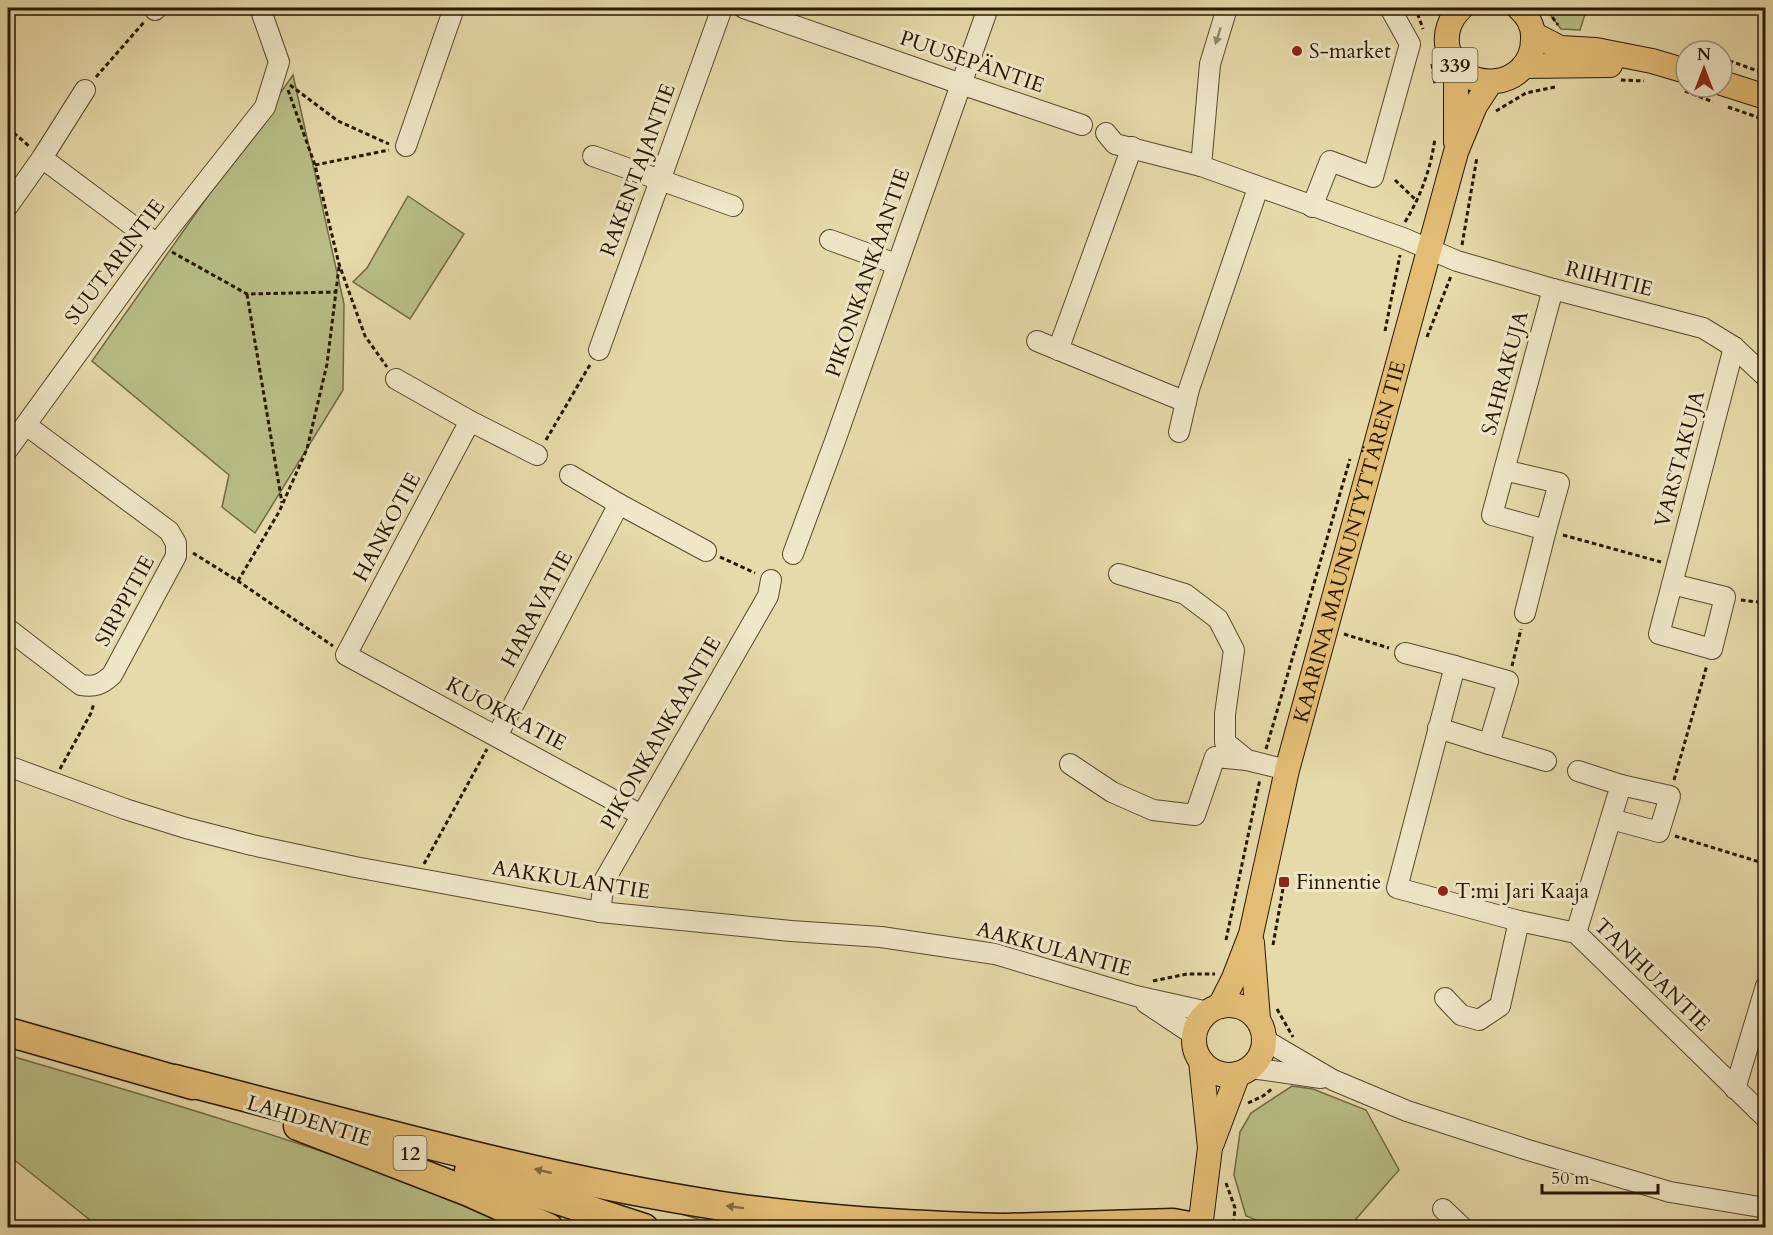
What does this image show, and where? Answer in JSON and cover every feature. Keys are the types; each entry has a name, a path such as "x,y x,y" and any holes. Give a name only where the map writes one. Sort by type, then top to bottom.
{"highway":[{"name":"LAHDENTIE","path":"8,1032 175,1079 644,1227"},
{"path":"175,1079 469,1192 549,1227"},
{"path":"175,1079 575,1179 722,1206 859,1222 1003,1227 1173,1223 1200,1227"}],"main road":[{"path":"1519,8 1528,18 1533,34 1532,52 1524,66 1576,66 1651,71"},
{"name":"339","path":"1442,12 1447,46 1456,66 1474,80 1498,82 1513,76 1524,66"},
{"path":"1533,34 1560,48 1596,50 1674,78"},
{"name":"KAARINA MAUNUNTYTTÄREN TIE","path":"1456,66 1467,152"},
{"name":"KAARINA MAUNUNTYTTÄREN TIE","path":"1214,1009 1234,978 1251,934 1287,770 1430,248 1467,152 1475,106 1490,83"},
{"path":"1734,97 1766,97"},
{"name":"KAARINA MAUNUNTYTTÄREN TIE","path":"1251,934 1266,1020"},
{"path":"1210,1148 1245,1071 1258,1060 1263,1051 1266,1020 1241,1006 1214,1009 1197,1026 1194,1035 1201,1061 1218,1074 1228,1075 1245,1071"},
{"path":"1200,1227 1210,1148 1201,1061"}],"street":[{"name":"SUUTARINTIE","path":"8,449 157,244 265,107 279,62 260,8"},
{"path":"406,146 453,8"},
{"name":"RAKENTAJANTIE","path":"599,350 722,8"},
{"name":"PUUSEPÄNTIE","path":"744,8 1082,125"},
{"name":"PIKONKANKAANTIE","path":"793,554 988,8"},
{"path":"1201,166 1210,64 1227,8"},
{"path":"1312,207 1330,161 1373,177 1410,44 1390,8"},
{"path":"8,206 85,90"},
{"path":"1106,133 1115,144 1201,166 1430,248"},
{"path":"1058,350 1132,147"},
{"path":"593,156 660,178 733,206"},
{"path":"42,158 157,244"},
{"path":"1179,432 1189,389 1258,188"},
{"path":"830,240 896,264"},
{"name":"RIIHITIE","path":"1430,248 1457,261 1703,328 1734,347 1766,376"},
{"name":"SAHRAKUJA","path":"1546,530 1492,514 1553,289"},
{"path":"1037,340 1186,402"},
{"name":"VARSTAKUJA","path":"1712,649 1659,634 1734,347"},
{"path":"396,379 470,421 537,455"},
{"name":"HANKOTIE","path":"346,655 470,421"},
{"name":"SIRPPITIE","path":"26,425 169,531 176,543 176,556 112,675 102,684 93,687"},
{"path":"1504,470 1559,483 1526,613"},
{"path":"570,475 706,550"},
{"name":"HARAVATIE","path":"497,736 619,504"},
{"path":"1119,574 1185,594 1218,619 1234,650 1225,714 1225,742 1255,762"},
{"path":"1675,575 1725,597 1712,649"},
{"name":"PIKONKANKAANTIE","path":"600,912 604,881 768,596 771,580"},
{"path":"8,629 81,685 93,687"},
{"path":"1405,652 1508,681 1489,744"},
{"name":"KUOKKATIE","path":"346,655 641,815"},
{"name":"TANHUANTIE","path":"1455,666 1397,888 1520,921 1576,933 1766,1118"},
{"path":"1438,728 1546,761"},
{"path":"1070,764 1112,792 1153,810 1196,815 1215,757 1255,762 1287,770"},
{"name":"AAKKULANTIE","path":"8,765 125,809 252,845 355,867 600,912 923,942 995,954 1136,996 1214,1009"},
{"path":"1578,771 1621,785 1670,796 1659,832 1611,819"},
{"path":"1576,933 1621,785"},
{"path":"1445,998 1461,1015 1479,1020 1500,1006 1520,921"},
{"path":"1735,1089 1766,986"},
{"name":"AAKKULANTIE","path":"1136,996 1194,1035"},
{"path":"1266,1020 1287,1065"},
{"path":"1245,1071 1287,1065 1333,1080 1407,1111 1670,1192 1766,1208"},
{"path":"1443,1209 1463,1227"}],"path":[{"path":"1423,8 1442,12"},
{"path":"85,90 156,9"},
{"path":"1734,62 1766,74"},
{"path":"1614,80 1651,71"},
{"path":"396,379 365,336 339,264 315,165 285,82 338,120 386,144 406,146"},
{"path":"1556,87 1565,85"},
{"path":"1725,99 1766,120"},
{"path":"8,128 42,158"},
{"path":"1384,339 1405,222 1417,202 1432,156 1436,128"},
{"path":"315,165 406,146"},
{"path":"1426,339 1457,261 1467,219 1467,152"},
{"path":"1395,180 1417,202"},
{"path":"157,244 247,294 337,292"},
{"path":"238,580 282,505 307,449 327,364 339,264"},
{"path":"247,294 282,505"},
{"path":"537,455 599,350"},
{"path":"1226,941 1255,762 1353,450"},
{"path":"1546,530 1675,575"},
{"path":"176,543 238,580 346,655"},
{"path":"706,550 771,580"},
{"path":"1725,597 1766,603"},
{"path":"1508,681 1526,613"},
{"path":"1343,634 1405,652"},
{"path":"1670,796 1712,649"},
{"path":"58,773 91,713 95,700 93,687"},
{"path":"421,872 428,854 480,761 497,736"},
{"path":"1659,832 1766,864"},
{"path":"1271,955 1284,882"},
{"path":"1242,1107 1273,1089 1287,1065 1296,1041 1266,1020"},
{"path":"1225,1178 1235,1208 1233,1227"}],"green space":[{"path":"1545,8 1587,8 1580,30 1561,29"},
{"path":"293,75 344,304 343,390 255,533 222,507 229,475 92,361"},
{"path":"408,196 464,234 410,319 353,282 367,268"},
{"path":"8,1055 218,1118 344,1159 513,1227 99,1227 8,1155"},
{"path":"1292,1086 1313,1089 1366,1110 1399,1170 1356,1219 1365,1227 1274,1227 1246,1216 1234,1175 1240,1132 1251,1113"},
{"path":"675,1212 790,1227 723,1227"}],"place":[{"name":"S-market","path":"1297,51"},
{"name":"Finnentie","path":"1284,882"},
{"name":"T:mi Jari Kaaja","path":"1443,891"}]}
